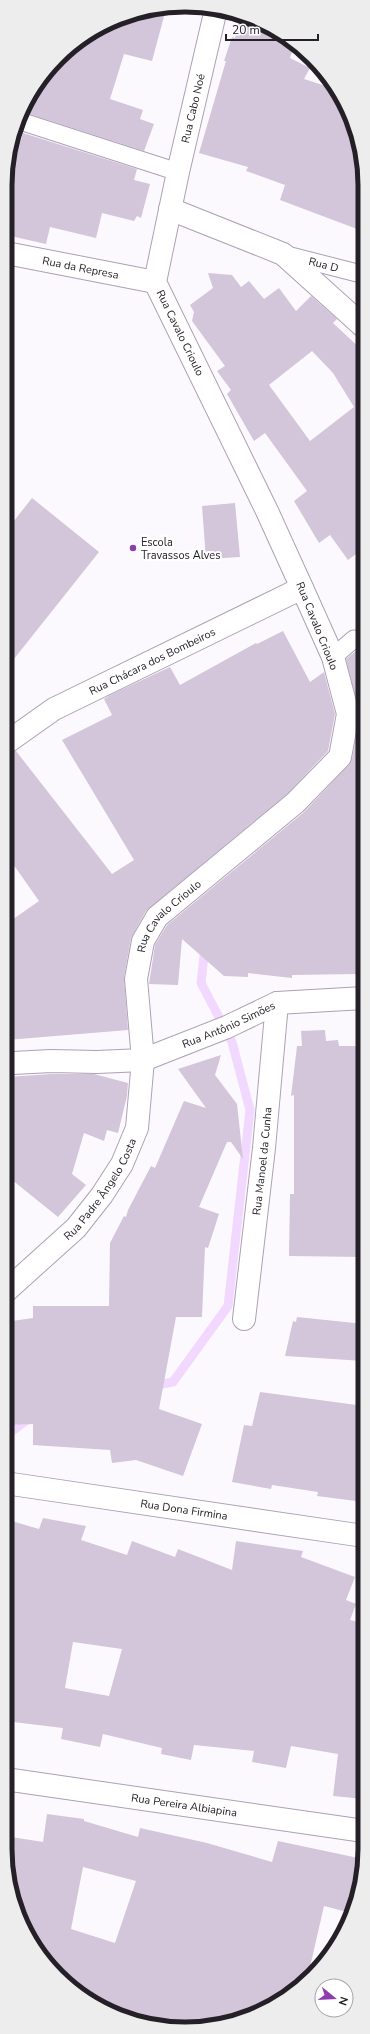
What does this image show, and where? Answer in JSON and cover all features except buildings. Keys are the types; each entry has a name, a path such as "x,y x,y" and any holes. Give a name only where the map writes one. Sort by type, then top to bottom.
{"street":[{"name":"Rua Cabo Noé","path":"170,209 215,14"},
{"path":"170,209 283,254 358,323"},
{"name":"Rua Cavalo Crioulo","path":"143,1060 136,979 144,941 157,917 295,803 340,758 348,714 332,657 302,588 267,511 156,282 170,209"},
{"name":"Rua da Represa","path":"12,254 156,282"},
{"name":"Rua Chácara dos Bombeiros","path":"12,739 54,709 302,588"},
{"name":"Rua Antônio Simões","path":"12,1064 51,1060 97,1062 143,1060 227,1027 277,1003 358,998"},
{"name":"Rua Manoel da Cunha","path":"244,1319 264,1148 277,1003"},
{"name":"Rua Padre Ângelo Costa","path":"12,1286 76,1228 102,1195 122,1164 137,1128 143,1060"},
{"name":"Rua Dona Firmina","path":"12,1484 358,1535"},
{"name":"Rua Pereira Albiapina","path":"12,1780 358,1831"}],"lane":[{"path":"24,122 178,172"},
{"name":"Rua D","path":"283,254 358,273"},
{"path":"332,657 354,639"}],"waterway":[{"path":"152,1386 173,1382 228,1306 250,1110 232,1042 201,983 205,947"},
{"path":"12,1431 30,1418"}],"place":[{"name":"Escola Travassos Alves","path":"133,548"}]}
